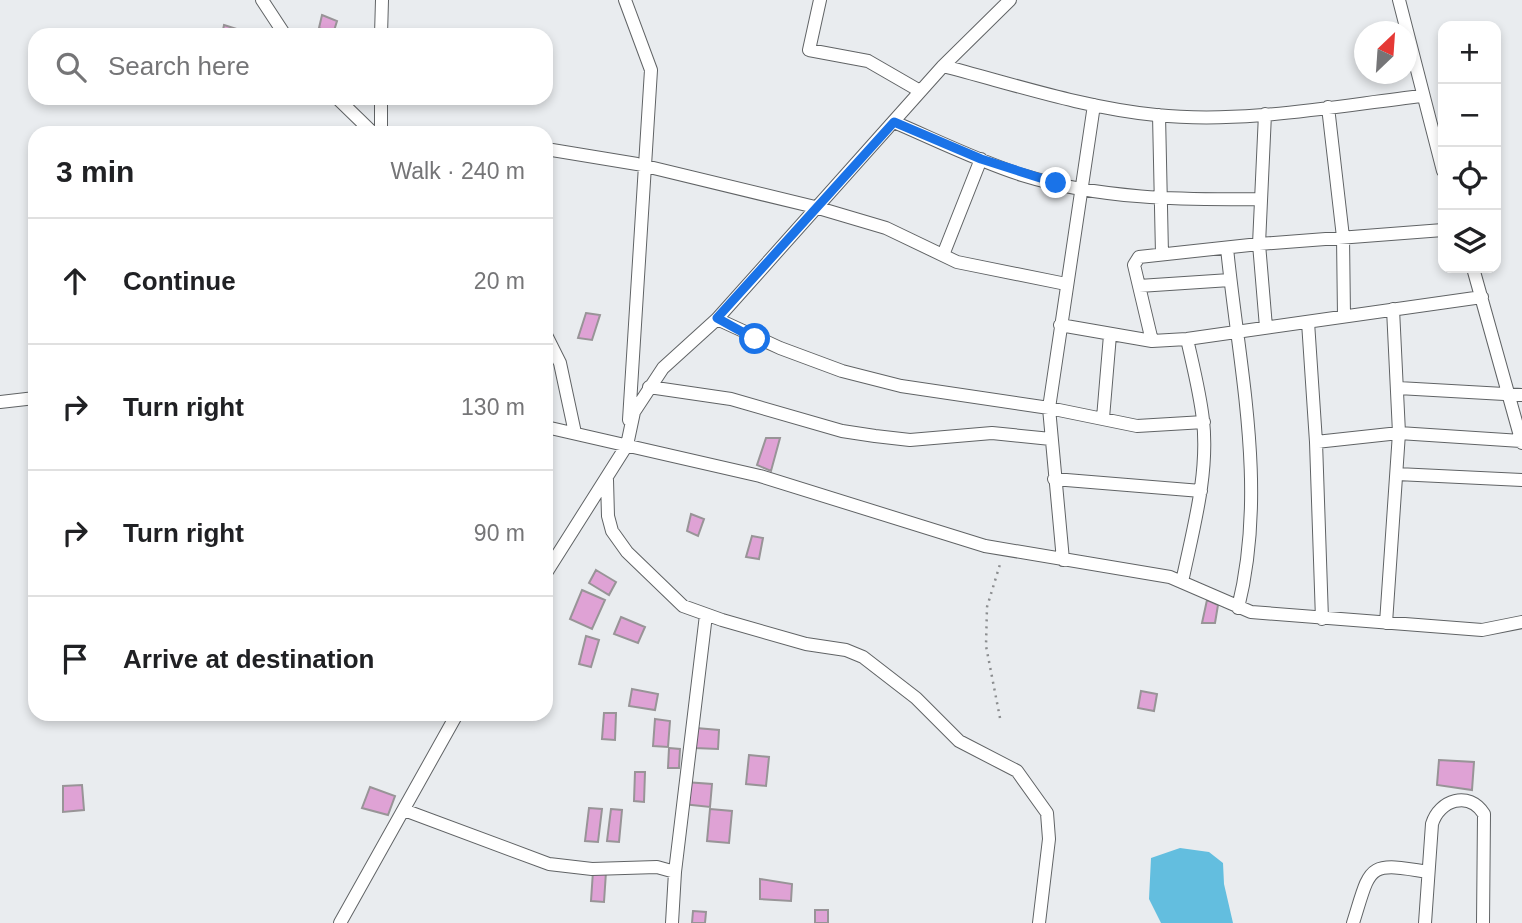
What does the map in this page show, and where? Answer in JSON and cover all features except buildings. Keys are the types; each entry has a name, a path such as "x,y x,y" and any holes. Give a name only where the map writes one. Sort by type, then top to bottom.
{"street":[{"path":"262,0 280,28"},
{"path":"381,28 382,0"},
{"path":"625,0 651,70 627,445"},
{"path":"820,0 809,50 868,61 920,92"},
{"path":"553,562 627,445 634,412 663,368 717,318 943,65 1010,0"},
{"path":"1399,0 1438,153"},
{"path":"943,65 1094,105 1159,116 1265,114 1422,96"},
{"path":"344,105 366,126"},
{"path":"381,105 381,126"},
{"path":"1063,560 1049,408 1094,105"},
{"path":"1328,107 1343,237 1345,316"},
{"path":"1265,114 1259,244 1266,327"},
{"path":"1159,116 1162,254"},
{"path":"894,122 1022,175 1080,188 1162,200 1261,199"},
{"path":"553,150 645,166 815,207 886,228 974,267 1066,284"},
{"path":"943,255 981,159"},
{"path":"1152,341 1135,260 1162,254 1259,244 1438,230"},
{"path":"1227,248 1235,331 1247,400 1252,471 1248,565 1238,608"},
{"path":"1316,442 1399,433 1522,442 1516,394 1475,273"},
{"path":"1139,286 1230,280"},
{"path":"1060,325 1152,341 1187,339 1482,297"},
{"path":"1386,623 1399,433 1393,309"},
{"path":"717,318 755,339 842,371 901,386 1049,408 1137,426 1204,422"},
{"path":"1308,322 1316,442 1322,620"},
{"path":"1103,418 1110,335"},
{"path":"1182,582 1201,491 1204,422 1187,339"},
{"path":"553,349 560,363 575,433"},
{"path":"649,387 731,399 842,431 875,436 910,440 992,433 1051,439"},
{"path":"1398,388 1516,394"},
{"path":"0,402 28,399"},
{"path":"553,428 760,476 1004,551 1157,574 1182,582 1238,608 1268,615 1482,630 1522,622"},
{"path":"1397,474 1522,480"},
{"path":"1054,479 1201,491"},
{"path":"607,480 608,516 612,531 626,552 683,606 806,644 846,650 863,657 915,698 959,741 1017,771 1047,813 1049,839 1039,923"},
{"path":"672,923 675,872 706,615"},
{"path":"340,923 453,721"},
{"path":"1425,923 1435,812 1446,803 1459,800 1480,808 1486,823 1483,923"},
{"path":"404,810 549,864 592,869 657,867 675,872"},
{"path":"1353,923 1364,886 1376,870 1389,865 1428,872"}],"path":[{"path":"1000,718 986,646 988,607 1004,551"}],"water":[{"path":"1180,848 1209,852 1223,863 1224,884 1233,923 1161,923 1149,899 1151,858"}],"route":[{"path":"755,339 717,318 894,122 1022,175 1056,183"}]}
